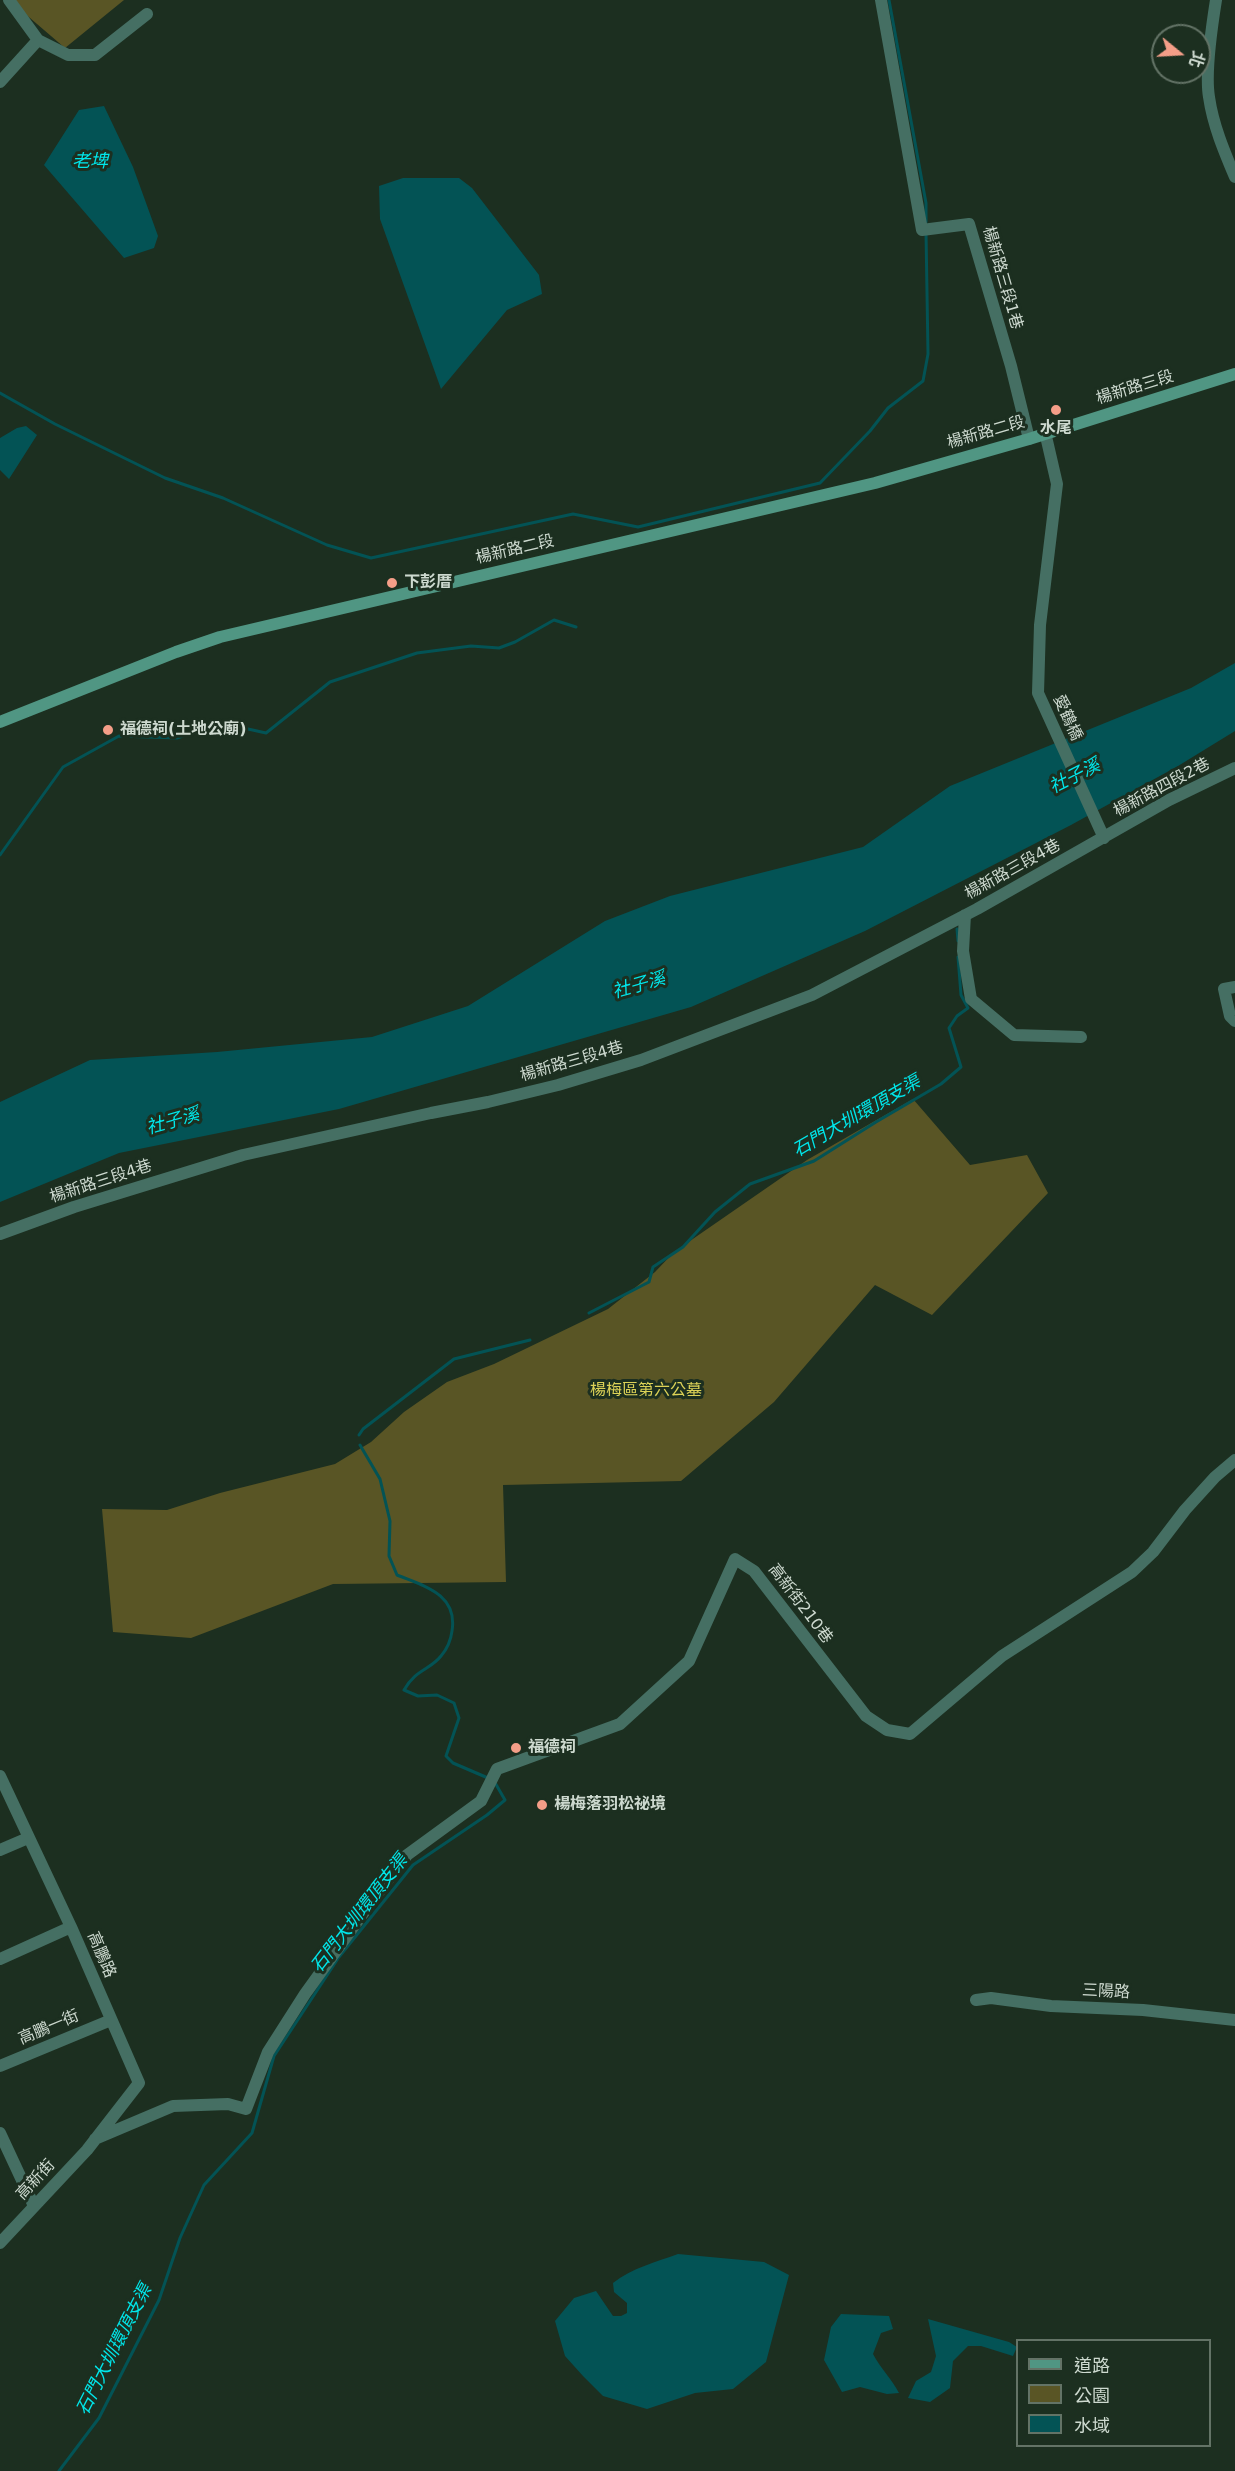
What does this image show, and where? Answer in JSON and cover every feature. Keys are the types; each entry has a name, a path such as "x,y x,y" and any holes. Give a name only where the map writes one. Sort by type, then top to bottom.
{"main road":[{"name":"楊新路三段","path":"1045,432 1235,374"},
{"name":"楊新路二段","path":"0,722 176,652 220,637 521,565 792,504 875,483 1029,439 1045,432"}],"street":[{"path":"9,0 38,40 68,55 95,55 147,14"},
{"name":"楊新路三段1巷","path":"881,0 927,229 969,224 1011,366 1029,439"},
{"path":"1216,0 1211,26 1208,95 1216,129 1235,177"},
{"path":"0,82 38,40"},
{"name":"愛鶴橋","path":"1045,432 1057,484 1040,625 1038,693 1095,823 1104,838"},
{"name":"楊新路四段2巷","path":"1104,838 1169,800 1233,773"},
{"name":"楊新路三段4巷","path":"0,1234 74,1207 243,1155 498,1100 558,1085 640,1060 812,995 1104,838"},
{"path":"964,915 963,951 971,999 1014,1035 1081,1037"},
{"path":"1235,987 1224,989 1230,1016 1235,1021"},
{"name":"高新街210巷","path":"96,2139 173,2106 228,2104 246,2109 268,2052 305,1995 407,1855 481,1801 497,1769 620,1724 689,1661 735,1559 754,1571 866,1716 886,1730 910,1734 1002,1656 1132,1572 1153,1552 1185,1510 1215,1477 1235,1460"},
{"name":"高鵬路","path":"0,1776 71,1927 139,2083 96,2139"},
{"path":"0,1850 28,1838"},
{"path":"0,1959 71,1927"},
{"name":"三陽路","path":"976,2000 991,1998 1051,2006 1143,2010 1235,2020"},
{"name":"高鵬一街","path":"0,2066 111,2020"},
{"path":"0,2133 34,2206"},
{"name":"高新街","path":"0,2243 96,2139"}],"green space":[{"path":"9,0 124,0 65,48"},
{"name":"楊梅區第六公墓","path":"913,1099 970,1165 1027,1155 1048,1193 932,1315 875,1285 774,1402 681,1481 503,1485 506,1582 333,1584 191,1638 113,1632 102,1509 167,1510 220,1493 335,1464 371,1442 404,1412 447,1382 494,1364 608,1309 655,1272 674,1252 807,1160"}],"water":[{"name":"老埤","path":"104,106 133,167 158,236 154,248 124,258 44,165 79,110"},
{"path":"403,178 459,178 472,188 539,275 542,294 507,310 441,389 380,219 379,186"},
{"path":"26,426 37,435 9,479 0,470 0,438 17,428"},
{"path":"1235,663 1235,731 1178,766 1071,825 865,931 691,1007 339,1109 119,1153 0,1202 0,1102 90,1060 217,1052 372,1037 468,1006 605,921 670,896 863,847 950,786 1191,688"},
{"path":"678,2254 764,2262 789,2275 766,2362 733,2389 695,2393 647,2409 603,2396 565,2356 555,2321 574,2298 596,2291 613,2316 627,2313 627,2303 614,2292 613,2283 636,2269"},
{"path":"841,2314 889,2316 893,2329 881,2333 873,2354 899,2393 887,2394 860,2387 842,2392 824,2360 831,2327"},
{"path":"928,2319 1009,2342 1016,2346 1013,2356 981,2346 968,2346 953,2361 950,2388 930,2402 908,2398 916,2381 931,2372 936,2356"}],"waterway":[{"path":"889,0 926,203 926,222"},
{"path":"0,393 55,424 165,478 223,498 327,545 371,558 573,514 638,527 820,483 870,431 888,408 923,381 928,354 926,232"},
{"name":"社子溪","path":"0,855 63,767 119,736 177,738 221,723 266,733 330,682 417,653 471,646 499,648 515,642 554,620 576,627"},
{"name":"石門大圳環頂支渠","path":"957,929 958,941"},
{"name":"石門大圳環頂支渠","path":"589,1313 649,1282 653,1267 683,1247 715,1212 750,1184 814,1161 941,1084 961,1067 949,1028 957,1016 968,1008 961,995 958,957"},
{"name":"石門大圳環頂支渠","path":"359,1435 363,1429 454,1359 530,1340"},
{"name":"石門大圳環頂支渠","path":"360,1445 380,1479 390,1521 389,1556 397,1575 437,1593 450,1608 452,1618 451,1637 447,1647 437,1661 413,1678 404,1690 418,1696 437,1695 454,1703 459,1718 446,1756 453,1763 488,1778"},
{"name":"石門大圳環頂支渠","path":"59,2471 99,2418 159,2300 180,2238 204,2185 252,2133 274,2056 339,1957 413,1865 487,1815 505,1800 494,1781"}],"place":[{"name":"水尾","path":"1056,410"},
{"name":"下彭厝","path":"392,583"},
{"name":"福德祠(土地公廟)","path":"108,730"},
{"name":"福德祠","path":"516,1748"},
{"name":"楊梅落羽松祕境","path":"542,1805"}]}
